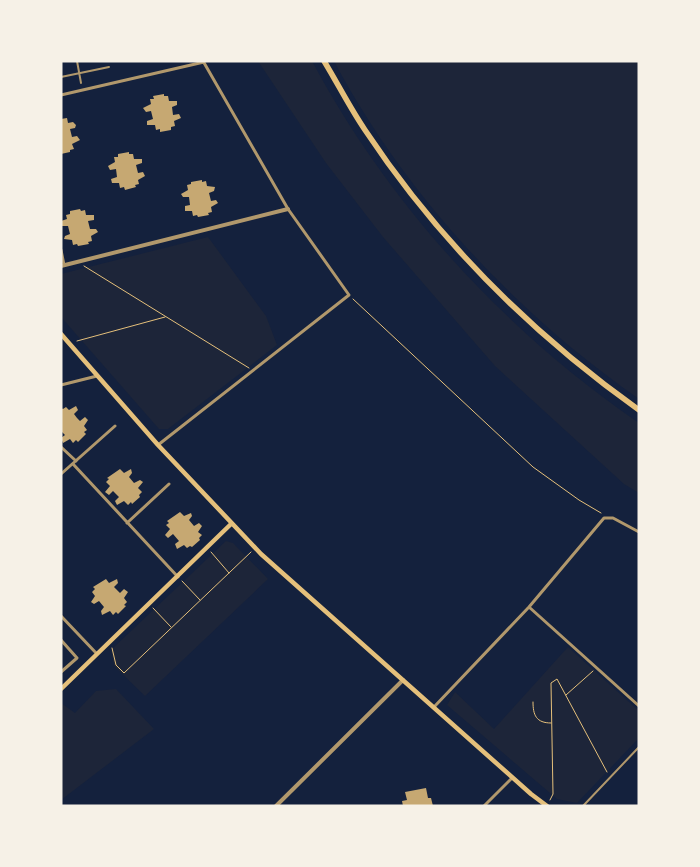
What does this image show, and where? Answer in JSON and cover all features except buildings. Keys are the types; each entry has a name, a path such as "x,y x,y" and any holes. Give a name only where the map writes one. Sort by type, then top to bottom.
{"highway":[{"path":"324,61 363,128 383,156 434,222 465,258 500,294 578,365 639,410"}],"main road":[{"path":"61,334 158,445 255,548 512,778 547,806"},
{"path":"61,689 231,524"}],"street":[{"path":"61,95 204,62 288,209 349,295 158,445"},
{"path":"61,250 63,266 288,209"},
{"path":"61,385 97,376"},
{"path":"61,474 115,426"},
{"path":"61,447 178,577"},
{"path":"127,522 169,484"},
{"path":"434,707 529,607 607,517 639,532"},
{"path":"529,607 639,706"},
{"path":"61,616 97,654"},
{"path":"61,640 77,658 61,672"},
{"path":"276,806 404,680"},
{"path":"484,806 512,778"}],"lane":[{"path":"77,61 81,83"},
{"path":"61,77 110,67"},
{"path":"583,806 639,747"}],"path":[{"path":"77,262 253,370"},
{"path":"349,295 533,467 579,500 607,517"},
{"path":"69,343 165,317"},
{"path":"208,547 230,573"},
{"path":"111,641 116,665 124,673 255,548"},
{"path":"178,577 200,600"},
{"path":"149,604 171,628"},
{"path":"565,695 597,668"},
{"path":"547,806 553,794 551,683 557,679 611,777"},
{"path":"533,702 533,712 536,719 544,723 552,723"}],"shaded area":[{"path":"258,61 312,61 343,114 377,165 414,215 454,262 542,348 639,423 639,493 624,484 495,366 383,237 326,163"},
{"path":"334,61 639,61 639,399 593,365 549,328 467,248 429,204 394,158 362,110"},
{"path":"208,237 266,316 277,345 168,429 159,429 61,317 61,274"},
{"path":"226,541 233,543 268,579 145,696 114,666 111,650"},
{"path":"568,647 639,711 639,738 577,803 557,799 447,705 455,692 494,729"},
{"path":"116,689 154,729 61,800 61,703 75,713 96,691"}]}
